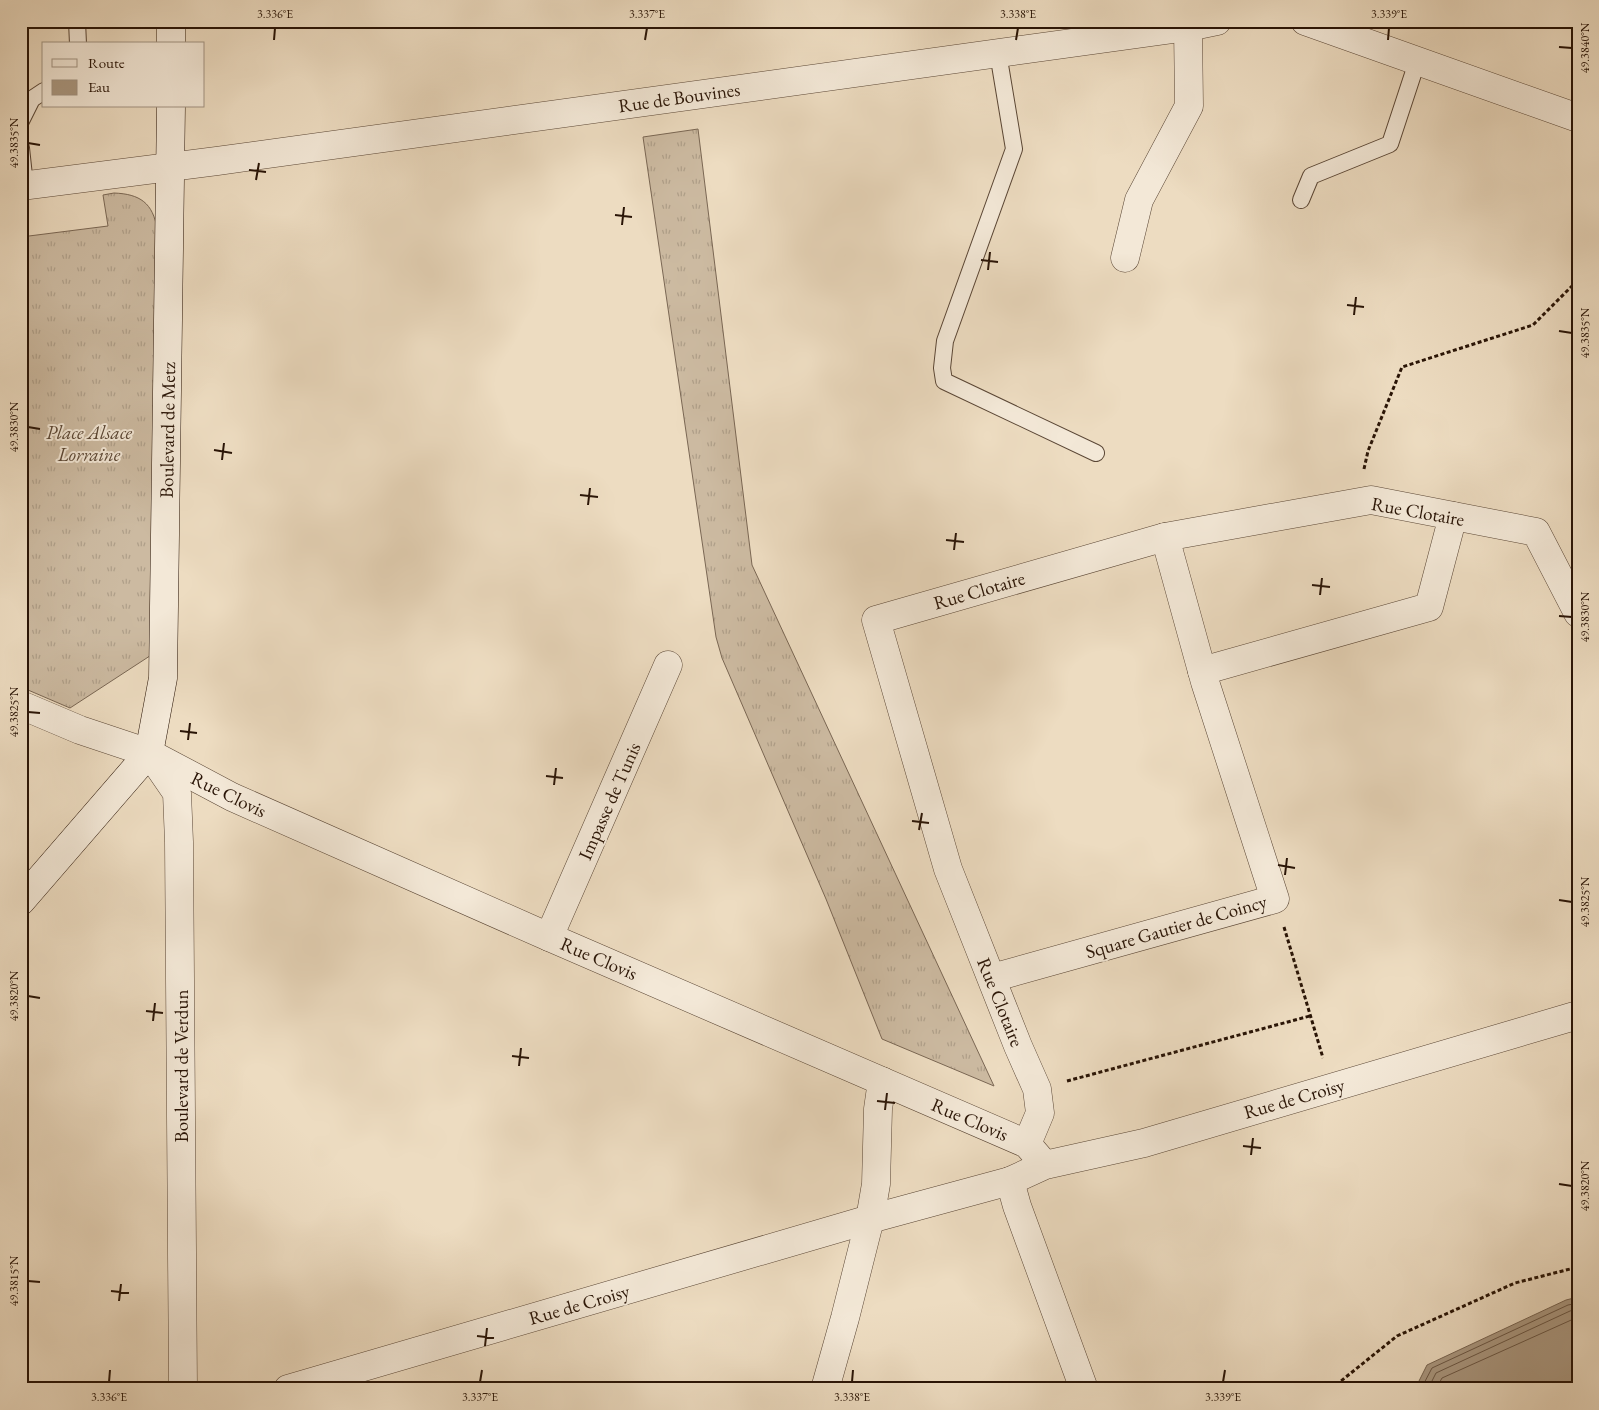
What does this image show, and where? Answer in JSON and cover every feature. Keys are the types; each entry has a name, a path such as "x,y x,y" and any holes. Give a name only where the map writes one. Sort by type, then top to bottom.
{"street":[{"path":"171,21 171,42"},
{"name":"Rue de Bouvines","path":"23,186 1188,27 1216,21"},
{"path":"1305,21 1578,118"},
{"path":"1125,258 1139,200 1189,106 1188,27"},
{"name":"Boulevard de Metz","path":"149,753 162,678 171,108"},
{"name":"Rue Clotaire","path":"1027,1144 1040,1113 1037,1089 948,869 876,620 1165,537 1371,500 1536,532 1578,613"},
{"path":"1203,677 1429,607 1453,516"},
{"name":"Square Gautier de Coincy","path":"992,978 1275,899 1203,677 1165,537"},
{"name":"Impasse de Tunis","path":"549,937 668,665"},
{"name":"Rue Clovis","path":"21,705 80,730 149,753 232,797 1027,1144 1045,1165"},
{"path":"21,902 149,753"},
{"name":"Boulevard de Verdun","path":"149,753 178,793 183,1389"},
{"name":"Rue de Croisy","path":"288,1389 870,1219 1010,1181 1045,1165 1144,1143 1578,1015"},
{"path":"825,1389 870,1219 876,1184 878,1109 882,1081"},
{"path":"1010,1181 1084,1389"}],"lane":[{"path":"77,21 78,42"},
{"path":"998,53 1014,149 945,341 942,368 944,381 1096,453"},
{"path":"1301,200 1311,176 1390,144 1418,62"},
{"path":"21,121 32,99 42,92"},
{"path":"21,148 23,186"}],"path":[{"path":"1359,502 1368,451 1402,367 1533,325 1572,286"},
{"path":"1275,899 1332,1087"},
{"path":"1037,1089 1310,1016"},
{"path":"1331,1389 1397,1336 1515,1283 1578,1267"}],"green space":[{"path":"698,129 752,565 994,1086 882,1039 826,899 722,658 716,637 643,137"},
{"name":"Place Alsace Lorraine","path":"114,193 131,195 144,202 152,213 157,229 159,650 70,708 21,687 21,237 108,226 103,195"}],"water":[{"path":"1578,1297 1578,1389 1415,1389 1427,1365 1566,1300"}]}
